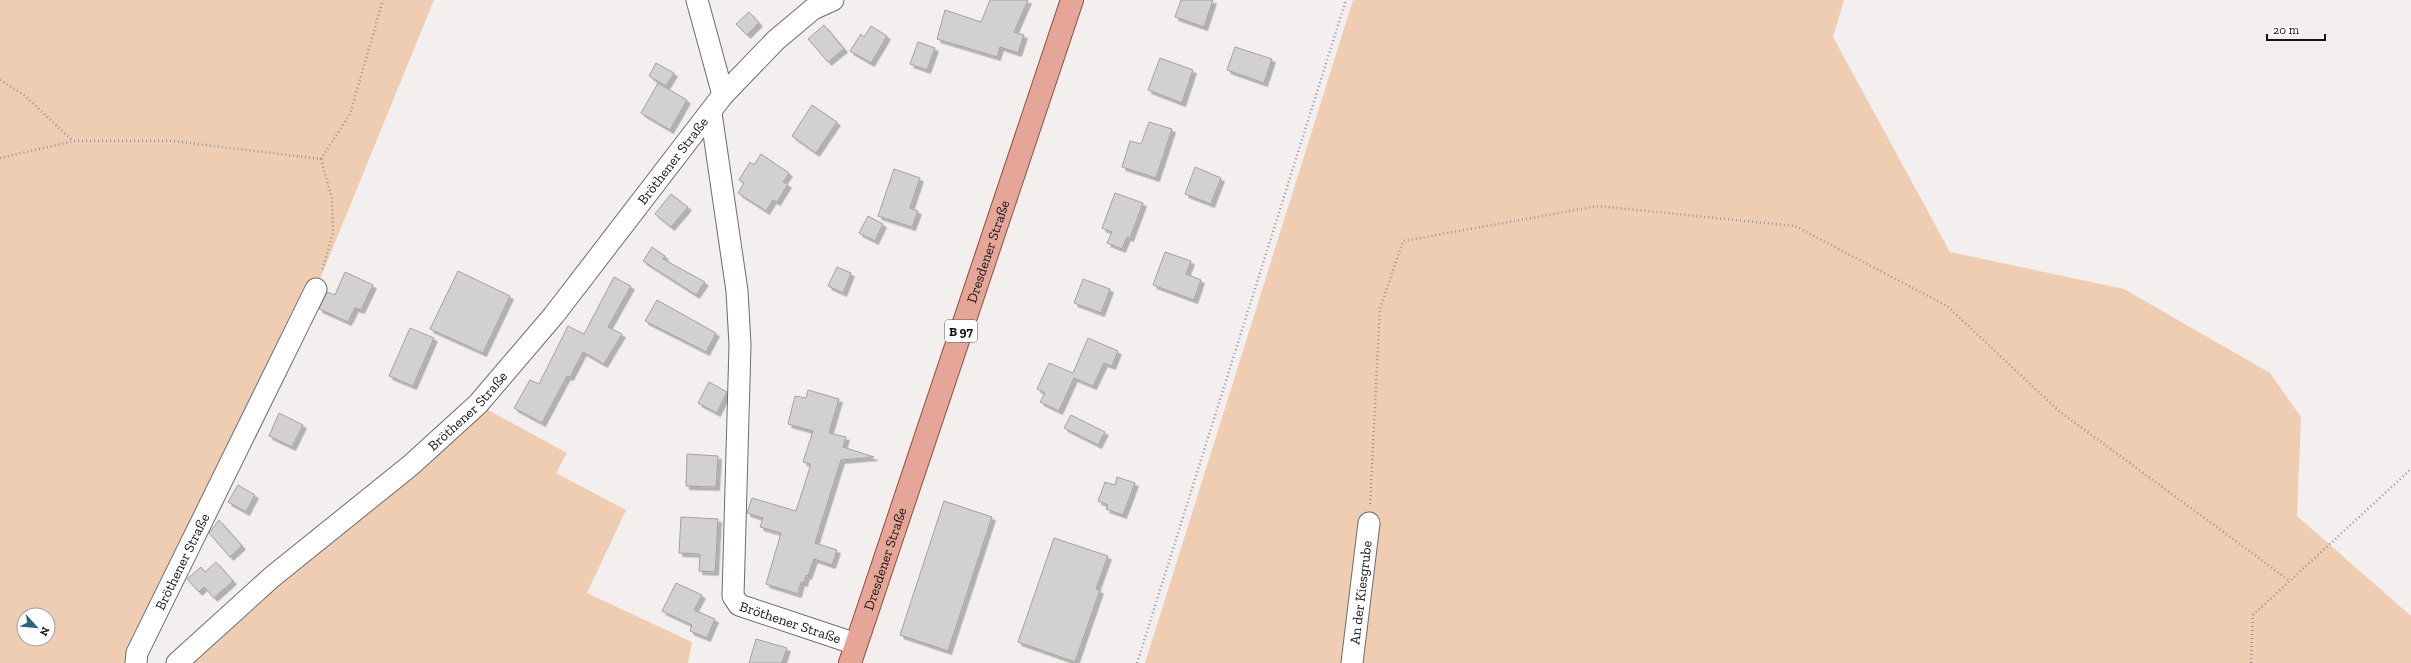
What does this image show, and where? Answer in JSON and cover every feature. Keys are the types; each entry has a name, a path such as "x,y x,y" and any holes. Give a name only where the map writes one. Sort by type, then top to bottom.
{"main road":[{"name":"Dresdener Straße","path":"853,654 1072,0"}],"street":[{"path":"697,0 723,95"},
{"name":"Bröthener Straße","path":"177,663 272,577 412,466 478,404 554,315 711,113 723,95 776,40 813,10 833,0"},
{"name":"Bröthener Straße","path":"711,113 738,299 740,345 733,596 739,605 853,654"},
{"name":"Bröthener Straße","path":"136,663 137,653 316,289"},
{"name":"An der Kiesgrube","path":"1352,663 1369,523"}],"path":[{"path":"316,289 333,233 332,199 321,159 350,114 383,0"},
{"path":"1137,663 1346,0"},
{"path":"0,80 24,95 74,142"},
{"path":"0,158 74,142 173,141 321,159"},
{"path":"1369,523 1380,308 1403,241 1598,206 1794,226 1947,306 2059,411 2290,580"},
{"path":"2251,663 2253,615 2411,469"}],"shaded area":[{"path":"0,0 434,0 316,289 135,663 0,663"},
{"path":"1353,0 1844,0 1833,37 1950,252 2124,289 2270,373 2301,417 2297,516 2411,616 2411,663 1145,663"},
{"path":"479,405 567,453 556,473 626,510 587,593 692,642 688,663 177,663"}],"building":[{"path":"990,0 1028,0 1014,32 1024,35 1018,53 1000,47 997,57 937,39 945,10 981,22"},
{"path":"1181,0 1213,0 1204,27 1175,17"},
{"path":"749,12 759,23 747,35 736,24"},
{"path":"824,25 844,49 828,62 808,39"},
{"path":"871,26 887,36 871,63 850,51 861,34 864,37"},
{"path":"918,42 935,48 927,70 910,64"},
{"path":"1235,47 1272,59 1264,83 1227,70"},
{"path":"1160,58 1193,70 1182,103 1148,90"},
{"path":"656,63 674,73 666,86 649,76"},
{"path":"658,83 687,100 670,130 641,113"},
{"path":"812,105 837,122 816,153 792,136"},
{"path":"1149,122 1172,129 1156,178 1122,167 1130,141 1141,144"},
{"path":"761,154 789,173 783,182 788,184 777,202 773,200 766,211 738,193 744,183 739,180 750,162 754,165"},
{"path":"1195,167 1221,178 1211,204 1185,194"},
{"path":"894,169 920,178 910,208 918,211 912,227 878,216"},
{"path":"1115,193 1143,203 1130,238 1127,237 1122,249 1107,243 1112,232 1102,228"},
{"path":"671,194 688,207 671,227 655,214"},
{"path":"868,216 883,224 875,241 859,233"},
{"path":"652,247 665,256 663,259 705,282 696,295 643,261"},
{"path":"1165,252 1191,261 1186,274 1201,280 1194,300 1153,285"},
{"path":"837,267 851,273 843,293 828,286"},
{"path":"458,271 510,296 483,353 430,329"},
{"path":"345,272 373,285 361,310 355,308 348,322 319,309 327,292 335,295"},
{"path":"614,277 631,286 608,327 622,334 604,364 583,352 570,377 567,376 542,423 514,408 530,380 539,384 568,326 584,334"},
{"path":"1083,279 1110,289 1101,313 1074,303"},
{"path":"657,300 716,333 706,352 645,321"},
{"path":"410,328 434,338 413,386 389,376"},
{"path":"1088,338 1118,351 1112,366 1104,363 1093,386 1074,378 1059,411 1040,402 1045,393 1037,389 1049,363 1073,373"},
{"path":"709,382 727,392 717,413 698,403"},
{"path":"808,390 839,399 829,433 846,437 843,447 874,457 841,460 815,543 837,550 832,565 814,559 808,576 806,575 804,583 801,582 798,594 766,584 781,533 760,527 763,518 747,513 752,498 796,511 810,467 810,464 803,462 813,431 788,424 795,396 806,398"},
{"path":"279,413 303,425 292,447 269,436"},
{"path":"1071,415 1105,432 1098,445 1064,428"},
{"path":"687,454 718,456 716,487 686,486"},
{"path":"1117,477 1135,483 1123,515 1106,509 1108,505 1098,501 1105,482 1115,485"},
{"path":"238,485 255,495 246,512 228,502"},
{"path":"944,501 992,517 948,651 900,635"},
{"path":"681,517 718,519 715,572 699,571 700,554 679,553"},
{"path":"219,520 242,546 230,557 209,533"},
{"path":"1054,538 1108,556 1096,589 1100,590 1075,662 1018,642"},
{"path":"216,562 233,581 214,598 204,587 199,592 187,579 201,567 205,572"},
{"path":"676,583 702,595 694,610 715,619 707,638 690,631 692,625 662,611"},
{"path":"756,639 787,648 782,663 749,663"}]}
